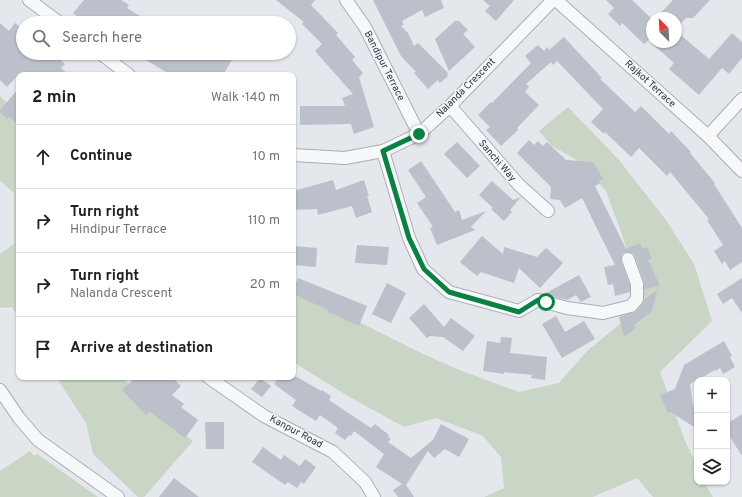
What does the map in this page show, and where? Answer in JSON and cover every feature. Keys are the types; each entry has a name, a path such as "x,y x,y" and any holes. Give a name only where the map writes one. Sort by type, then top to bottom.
{"street":[{"path":"30,0 51,16"},
{"name":"Bandipur Terrace","path":"346,0 365,27 419,134"},
{"name":"Nalanda Crescent","path":"296,155 345,158 383,151 419,134 450,106 553,0"},
{"name":"Rajkot Terrace","path":"556,0 708,136 742,172"},
{"path":"109,60 125,72"},
{"path":"708,136 742,99"},
{"name":"Sanchi Way","path":"450,106 518,186 548,211"},
{"path":"383,151 409,238 424,269 449,292 519,312 538,300 567,308 603,313 632,306 637,299 637,284 628,259"},
{"name":"Kanpur Road","path":"212,380 264,416 333,452 364,482 374,497"},
{"path":"0,390 19,418 38,440 118,497"}],"green space":[{"path":"0,96 16,112 16,313 12,307 0,308 0,254 14,244 14,193 0,181"},
{"path":"568,107 619,160 666,220 694,264 712,321 660,372 685,441 694,460 694,485 706,485 713,497 653,497 637,478 593,497 484,497 504,488 501,457 483,436 436,418 404,427 353,399 296,364 296,288 317,301 423,354 462,371 519,392 559,383 587,351 633,313 638,284 606,191 577,160 552,146 539,131"},
{"path":"58,380 125,380 158,416 193,441 144,497 138,497 93,454 86,423"},
{"path":"30,451 34,456 37,454 98,497 0,497 0,471"}],"building":[{"path":"84,0 121,0 129,5 127,8 140,16 77,16 73,13"},
{"path":"276,0 315,0 311,5 338,33 336,35 355,57 352,60 363,73 359,77 374,127 354,134 351,124 300,125 300,106 345,106 342,98 353,94 315,51 322,44 302,24 304,22"},
{"path":"373,0 441,0 444,8 425,17 422,10 402,21 404,25 401,26 408,33 414,46 418,43 448,73 448,76 440,83 438,80 428,89 414,73 416,72 401,56"},
{"path":"483,0 514,0 496,21 485,11 490,6"},
{"path":"606,0 632,0 646,13 646,42 644,44 622,23 620,26 608,14 614,8"},
{"path":"673,0 710,0 693,18 686,18 682,22 682,12 662,12"},
{"path":"455,21 459,21 468,30 463,34 475,47 449,71 435,39"},
{"path":"0,23 9,31 15,23 16,24 16,60 60,60 65,64 61,68 66,72 16,72 16,77 7,87 0,80"},
{"path":"732,33 742,42 742,58 729,74 722,68 699,95 669,69 674,63 657,48 682,48 682,36 709,59"},
{"path":"564,37 602,78 600,79 635,112 641,106 669,134 671,131 691,152 690,153 715,183 714,184 742,228 742,262 730,270 725,261 722,264 714,251 723,245 707,220 709,219 670,172 667,176 639,148 631,157 605,132 604,134 591,122 603,109 557,61 553,65 551,62 526,84 529,87 525,92 539,105 517,128 518,130 501,146 486,130 490,127 478,115 491,102 492,103 531,63 525,56 538,45 544,51 547,47 549,50"},
{"path":"146,60 232,60 225,72 166,72"},
{"path":"16,91 16,123 9,117 7,119 0,112 0,110"},
{"path":"529,140 534,145 538,141 543,146 547,142 566,160 593,162 603,179 595,186 626,249 640,243 643,249 647,247 652,259 648,260 660,286 644,289 644,281 635,256 633,253 626,252 622,254 621,261 630,285 630,292 615,296 613,284 608,285 604,267 615,265 582,198 565,208 560,200 550,199 551,187 517,153"},
{"path":"457,142 480,166 467,178 444,154"},
{"path":"421,161 455,212 459,210 462,220 486,211 471,227 475,230 437,245 430,228 433,227 417,203 426,197 408,170"},
{"path":"333,180 336,190 364,180 372,212 356,218 352,206 318,215 317,209 296,210 296,190"},
{"path":"492,181 513,200 521,197 510,210 512,212 504,221 479,195"},
{"path":"482,236 503,254 504,247 537,257 546,248 563,263 540,288 519,268 514,283 481,272 477,276 460,262"},
{"path":"357,245 389,247 387,265 355,263"},
{"path":"296,246 317,248 316,267 296,265"},
{"path":"579,275 591,297 581,302 576,295 567,300 547,295 546,293"},
{"path":"298,278 367,306 359,326 296,295 296,283"},
{"path":"742,278 742,313 732,298 723,304 717,294"},
{"path":"387,283 406,293 391,323 372,314"},
{"path":"657,290 652,311 634,325 636,328 624,337 619,317 636,311 643,304 644,300"},
{"path":"424,304 444,327 451,318 475,336 463,351 443,337 430,336 427,338 409,318"},
{"path":"556,316 565,332 584,321 595,339 562,358 542,324"},
{"path":"501,337 512,338 510,353 547,357 545,380 531,378 532,375 504,372 504,374 483,371 487,341 500,343"},
{"path":"724,341 732,356 730,357 735,367 723,374 720,368 702,377 694,377 694,382 690,384 694,406 694,427 671,412 668,413 660,395 675,389 684,365"},
{"path":"297,377 321,391 322,390 331,396 329,400 371,428 375,424 389,435 388,437 391,439 388,442 411,458 433,440 441,424 469,439 459,457 445,449 434,458 428,451 406,485 414,497 398,497 393,490 402,484 376,467 384,454 354,431 351,436 349,435 345,440 335,433 338,428 320,415 316,421 292,406 296,400 274,384 277,380 296,380"},
{"path":"133,380 175,380 181,386 172,395 184,404 181,407 198,420 185,438 150,412 146,415 122,390"},
{"path":"258,380 263,380 271,386 262,397 251,389"},
{"path":"742,414 742,456 730,437 730,422"},
{"path":"205,422 224,422 224,449 206,449"},
{"path":"263,447 281,460 284,455 300,466 305,459 316,467 304,484 301,482 297,488 288,482 285,485 252,462"},
{"path":"174,478 199,497 159,497"}],"route":[{"path":"419,134 383,151 409,238 424,269 449,292 481,302 519,312 538,300 546,302"}]}
